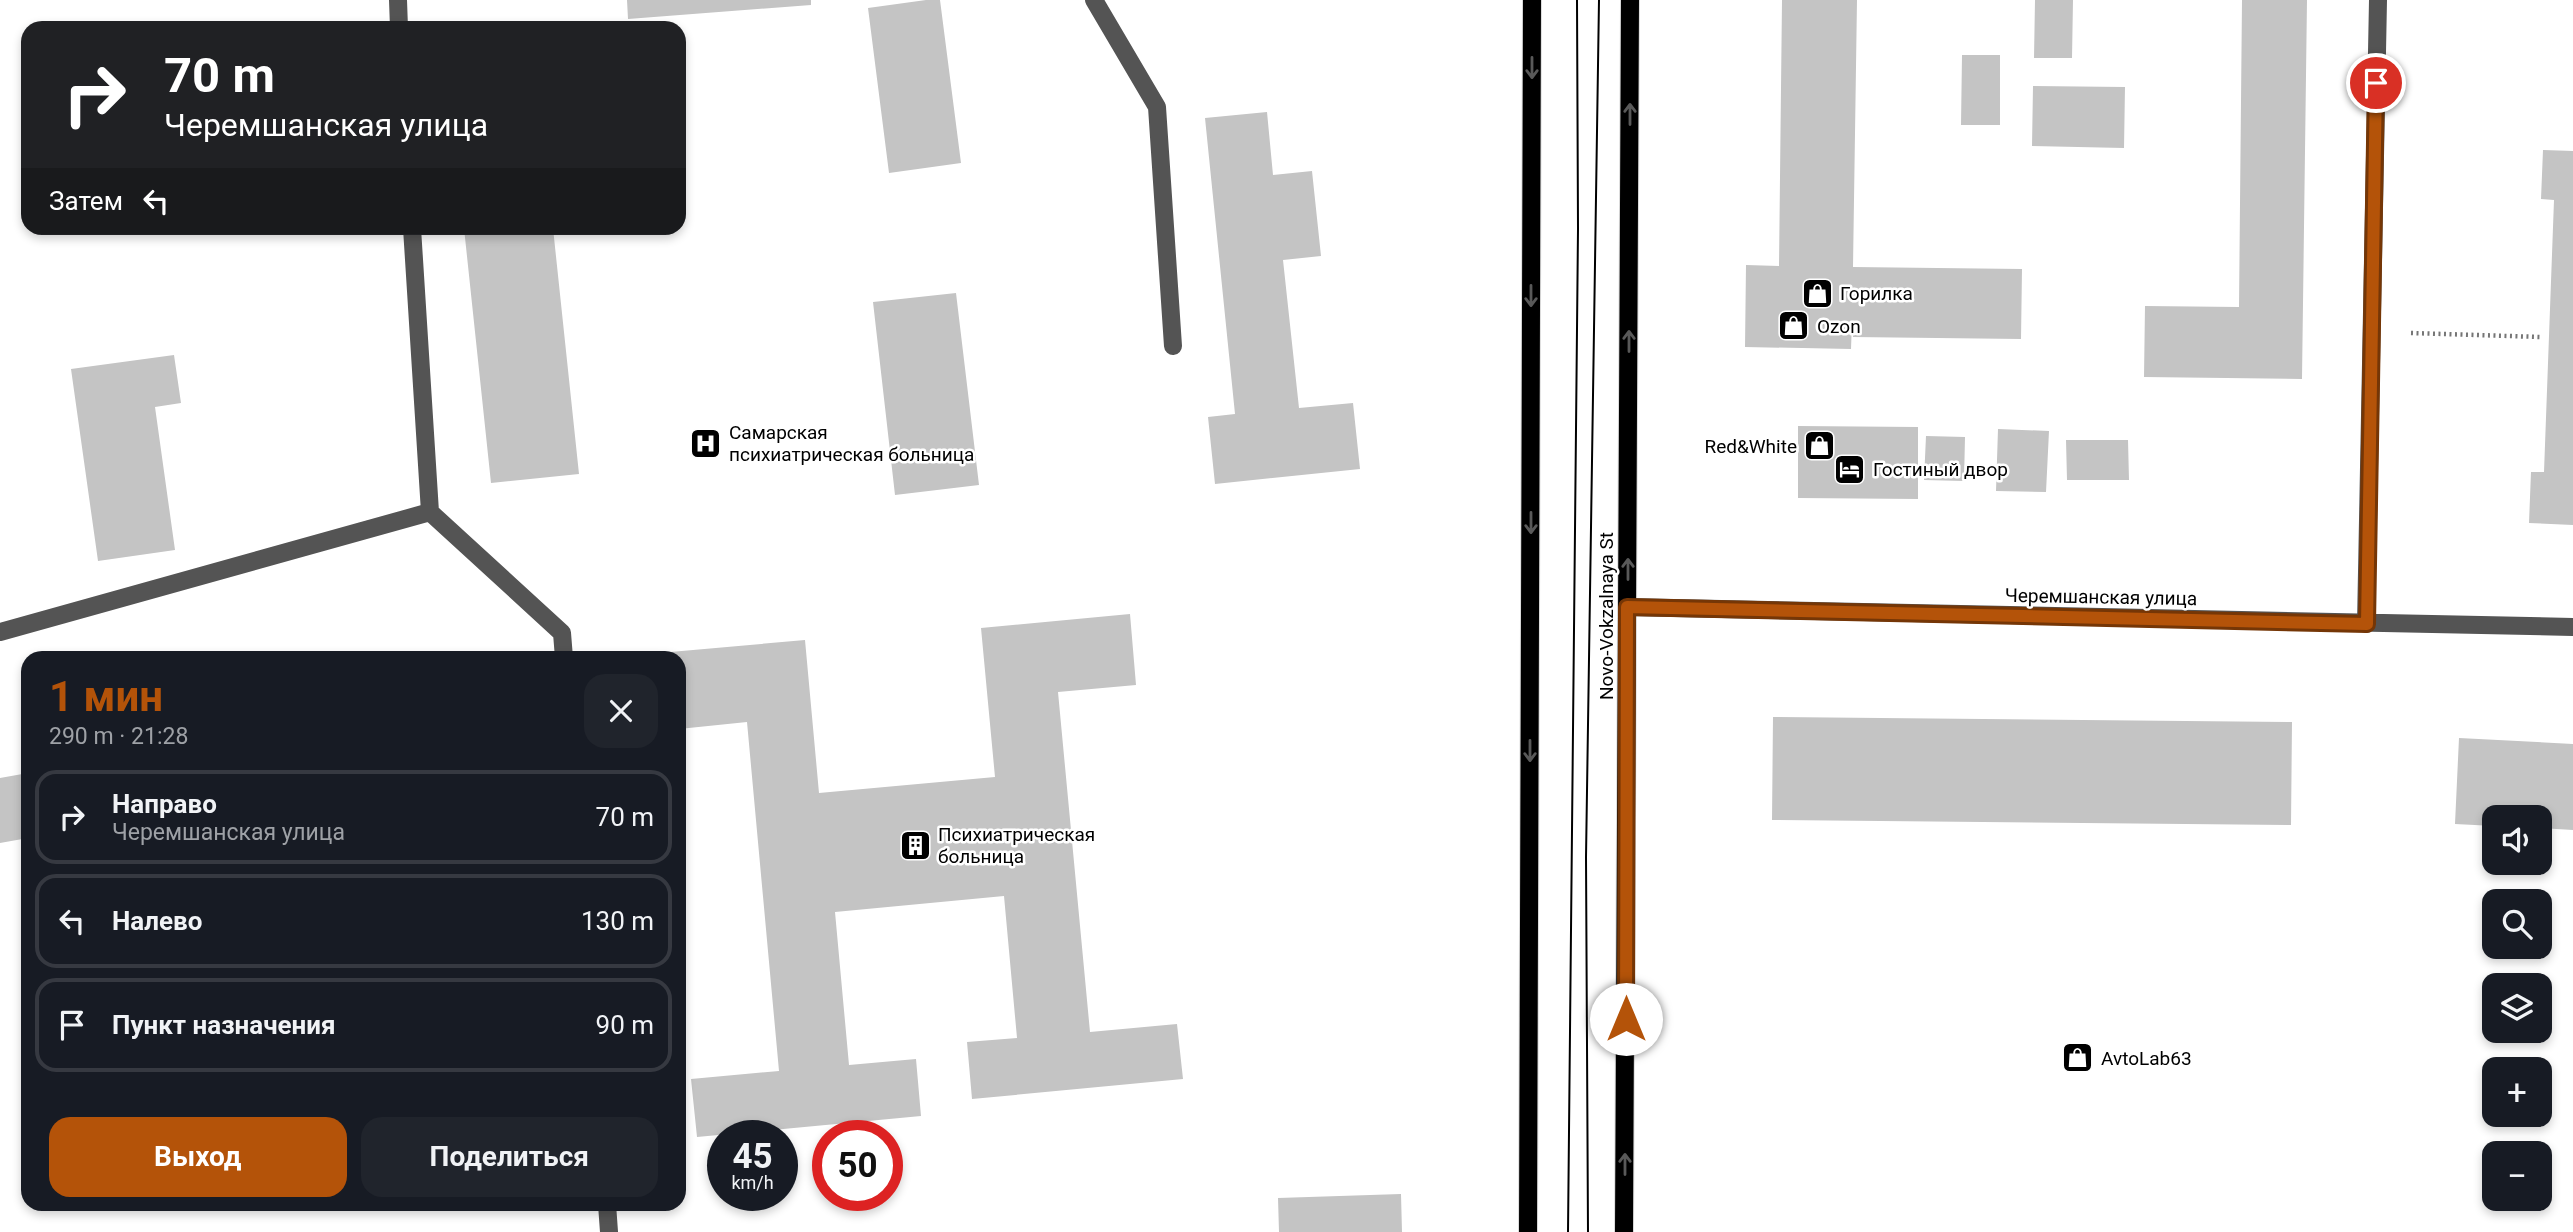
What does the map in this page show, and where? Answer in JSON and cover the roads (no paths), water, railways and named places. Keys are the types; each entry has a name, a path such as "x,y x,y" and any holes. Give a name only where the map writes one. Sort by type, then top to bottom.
{"main road":[{"path":"1528,1232 1532,0"},
{"name":"Novo-Vokzalnaya St","path":"1624,1232 1630,0"}],"street":[{"path":"398,0 399,21"},
{"path":"1094,0 1157,107 1173,346"},
{"path":"2367,624 2378,0"},
{"path":"412,235 430,512 562,633 563,651"},
{"path":"0,632 430,512"},
{"name":"Черемшанская улица","path":"1627,607 2367,624 2573,626"},
{"path":"608,1211 609,1232"}],"tram line":[{"path":"1568,1232 1578,229 1577,0"},
{"path":"1588,1232 1586,857 1599,0"}],"place":[{"name":"Горилка","path":"1817,293"},
{"name":"Ozon","path":"1794,326"},
{"name":"Самарская психиатрическая больница","path":"706,443"},
{"name":"Red&White","path":"1820,446"},
{"name":"Гостиный двор","path":"1850,469"},
{"name":"Психиатрическая больница","path":"915,845"},
{"name":"AvtoLab63","path":"2078,1058"}]}
